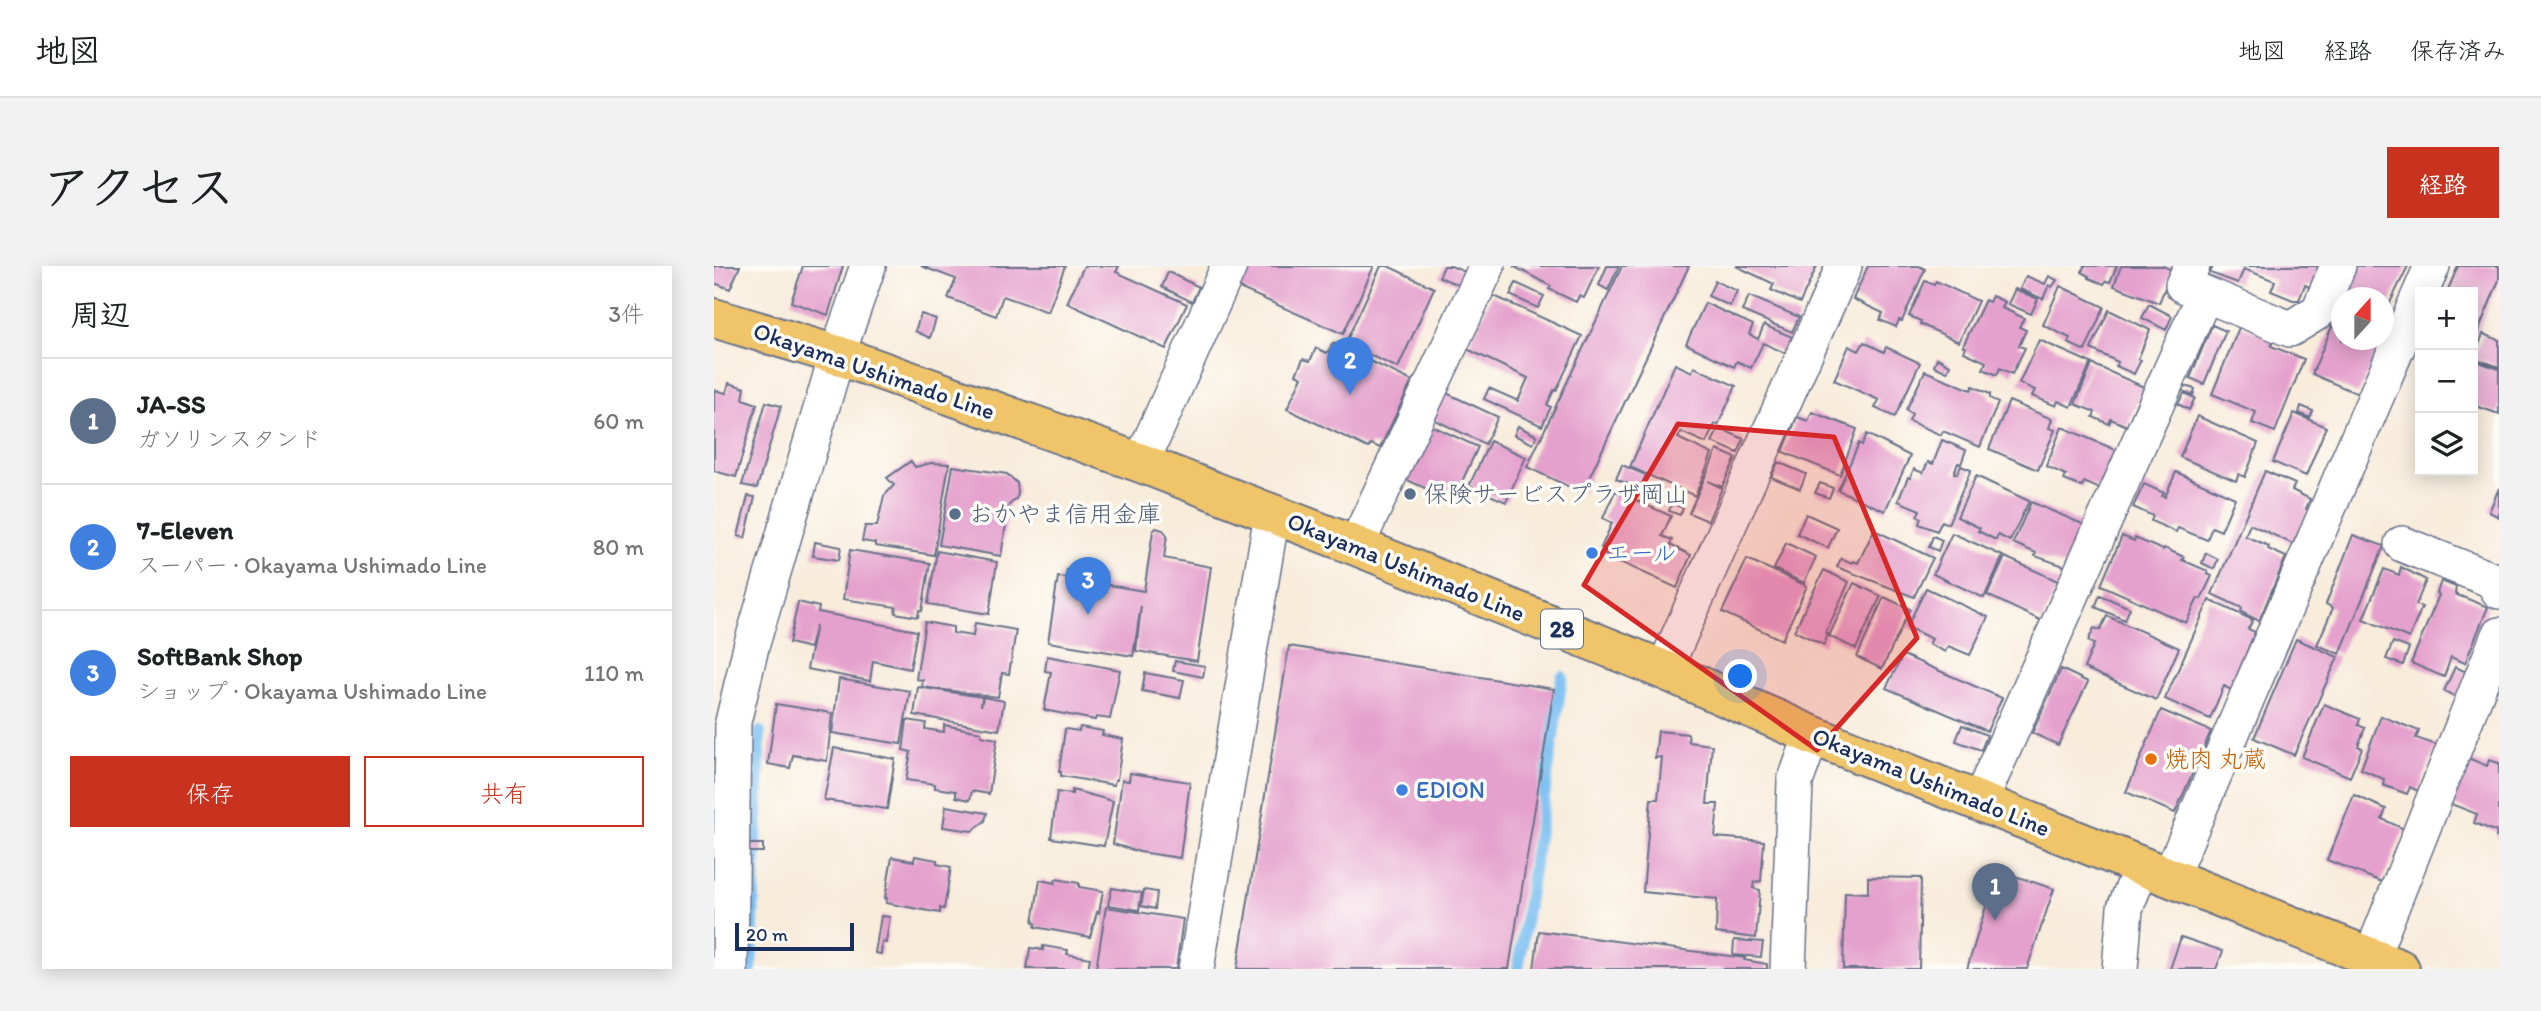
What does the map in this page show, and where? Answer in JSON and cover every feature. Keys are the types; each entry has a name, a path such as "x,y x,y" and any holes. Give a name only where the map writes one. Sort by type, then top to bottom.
{"main road":[{"name":"Okayama Ushimado Line","path":"714,318 837,355 1141,463 1356,546 1664,670 1812,734 2385,963"}],"street":[{"path":"730,969 733,722 751,647 837,355 868,266"},
{"path":"1141,463 1228,266"},
{"path":"1356,546 1487,266"},
{"path":"1664,670 1844,266"},
{"path":"1980,801 2198,280 2290,329 2319,311 2338,266"},
{"path":"2423,287 2432,266"},
{"path":"2120,969 2125,908 2156,872 2415,306"},
{"path":"1196,969 1272,514"},
{"path":"2402,544 2492,580 2499,592"},
{"path":"2385,963 2499,635"},
{"path":"1788,969 1795,782 1812,734"}],"highlighted area":[{"path":"1678,424 1834,437 1917,638 1817,750 1584,585"}],"building":[{"path":"714,266 740,266 730,289 714,283"},
{"path":"803,266 843,266 828,315 791,302"},
{"path":"921,266 1065,266 1048,312 1003,296 996,316 948,298 956,279"},
{"path":"1084,266 1119,266 1116,272 1187,304 1166,349 1067,303"},
{"path":"1246,266 1374,266 1343,334 1237,287"},
{"path":"1381,266 1388,266 1434,288 1398,368 1345,344"},
{"path":"1444,266 1465,272 1459,285 1439,277"},
{"path":"1513,266 1599,266 1584,298 1579,296 1576,302 1549,289 1551,286"},
{"path":"1607,266 1619,266 1608,290 1599,285"},
{"path":"1622,266 1689,266 1582,493 1527,467"},
{"path":"1736,266 1817,266 1800,303 1771,290 1774,284"},
{"path":"1868,266 1919,266 1925,269 1902,321 1899,320 1896,327 1880,320 1883,313 1853,299"},
{"path":"2084,266 2117,266 2110,282 2106,281 2104,284 2082,272"},
{"path":"2121,266 2163,266 2172,270 2159,303 2114,286"},
{"path":"2213,266 2319,266 2311,288 2305,285 2299,300 2293,300 2271,291 2275,281 2244,269 2238,283 2210,273"},
{"path":"2356,266 2408,266 2394,295 2394,287 2346,287"},
{"path":"2458,266 2499,266 2499,280 2478,332 2478,287 2449,287"},
{"path":"1168,272 1199,287 1192,302 1162,287"},
{"path":"2026,276 2045,284 2049,276 2057,280 2052,287 2049,285 2043,299 2020,289"},
{"path":"1715,281 1737,291 1730,306 1708,296"},
{"path":"1925,281 1934,285 1936,281 1978,301 1959,342 1909,316"},
{"path":"1516,283 1544,296 1538,308 1510,295"},
{"path":"2060,286 2104,307 2085,351 2068,343 2070,338 2043,325"},
{"path":"2015,289 2038,299 2031,314 2008,304"},
{"path":"1492,295 1582,336 1547,405 1551,407 1542,426 1484,399 1489,388 1518,401 1528,378 1467,349"},
{"path":"1749,296 1799,317 1792,332 1742,311"},
{"path":"1992,296 2005,302 2002,308 2024,318 2019,327 2026,330 2019,346 2025,348 2012,374 2000,368 1997,375 1983,369 1986,362 1964,352 1966,347 1963,346 1985,300 1989,302"},
{"path":"1705,303 1753,325 1749,334 1758,339 1764,325 1792,337 1785,353 1763,343 1751,368 1737,361 1734,367 1686,344"},
{"path":"2149,304 2172,316 2166,330 2142,318"},
{"path":"2109,310 2150,330 2134,374 2116,366 2118,362 2091,349"},
{"path":"921,314 936,319 930,338 915,331"},
{"path":"2212,325 2226,331 2204,384 2190,378"},
{"path":"2240,325 2274,339 2271,346 2304,359 2275,432 2252,423 2256,412 2212,394"},
{"path":"2331,328 2331,350 2378,350 2358,394 2312,374"},
{"path":"2483,334 2499,340 2499,367 2478,359 2478,347"},
{"path":"2039,340 2091,363 2071,407 2058,401 2056,406 2032,396 2035,390 2019,383"},
{"path":"1864,342 1884,352 1886,347 1920,363 1895,417 1875,408 1879,400 1834,380 1849,346 1859,351"},
{"path":"1333,343 1412,381 1380,448 1371,444 1368,448 1287,409 1302,377 1296,374 1303,359 1310,361 1316,348 1327,353"},
{"path":"1937,358 1950,365 1947,372 1934,366"},
{"path":"2478,362 2499,369 2499,414 2478,407"},
{"path":"1675,364 1692,372 1694,367 1736,386 1718,425 1715,424 1706,443 1681,432 1678,438 1712,454 1695,496 1630,467"},
{"path":"2092,364 2144,387 2127,426 2111,419 2109,424 2093,417 2095,412 2075,404"},
{"path":"1925,371 1971,390 1973,386 1990,394 1990,398 1998,403 1980,447 1943,431 1941,435 1909,421 1912,414 1906,410"},
{"path":"729,383 745,388 743,399 757,404 736,477 714,471 714,390 726,393"},
{"path":"2184,386 2195,389 2193,395 2182,391"},
{"path":"1442,391 1498,417 1485,444 1431,418"},
{"path":"2184,393 2195,398 2189,410 2178,404"},
{"path":"2009,401 2052,419 2049,428 2055,430 2038,470 1989,449"},
{"path":"766,402 781,406 757,488 742,485"},
{"path":"2301,406 2313,411 2310,418 2299,413"},
{"path":"1812,412 1857,429 1840,475 1783,452 1797,417 1808,421"},
{"path":"2294,413 2326,427 2306,476 2273,462"},
{"path":"2197,416 2258,443 2245,477 2239,474 2236,481 2180,457"},
{"path":"1428,424 1478,447 1453,501 1403,478"},
{"path":"1518,426 1537,436 1533,444 1514,435"},
{"path":"2062,427 2116,450 2100,489 2084,482 2082,487 2064,480 2066,475 2046,466"},
{"path":"1719,428 1744,439 1738,453 1712,442"},
{"path":"1867,434 1910,456 1885,511 1838,490 1859,443 1862,445"},
{"path":"1942,440 1966,450 1954,473 1957,474 1961,466 1971,470 1948,524 1942,521 1937,531 1919,524 1921,518 1917,516 1920,510 1898,501 1914,469 1923,473 1928,462 1933,464"},
{"path":"1490,441 1526,457 1506,502 1469,486"},
{"path":"1717,450 1736,458 1722,487 1708,481 1722,488 1708,521 1689,513"},
{"path":"911,461 915,467 931,463 949,464 934,555 875,546 875,543 862,541 865,526 877,526 884,496 894,485 887,478"},
{"path":"1778,462 1806,474 1800,489 1771,477"},
{"path":"1622,465 1646,475 1640,489 1616,479"},
{"path":"953,466 1007,474 1017,483 1018,494 1009,505 1001,556 939,545"},
{"path":"2265,471 2295,484 2292,490 2310,499 2306,509 2309,510 2293,544 2250,524 2245,536 2286,557 2259,621 2241,612 2242,608 2212,594"},
{"path":"2176,472 2235,498 2221,531 2212,527 2207,540 2178,528 2176,532 2151,521 2153,516 2133,507 2144,484 2164,493 2162,496 2165,497"},
{"path":"1976,476 2029,501 2010,541 1998,535 1996,540 1978,531 1980,528 1957,517"},
{"path":"1820,483 1833,488 1829,498 1815,493"},
{"path":"2499,488 2499,517 2489,512"},
{"path":"1615,491 1671,516 1662,536 1672,540 1670,545 1691,555 1677,588 1605,555 1607,550 1601,548 1612,523 1603,518"},
{"path":"748,496 755,497 745,538 738,536"},
{"path":"2031,502 2085,525 2067,567 2035,556 2036,553 2013,543"},
{"path":"1672,503 1683,508 1680,515 1669,511"},
{"path":"1806,514 1837,528 1828,548 1797,534"},
{"path":"1156,528 1167,535 1164,558 1211,567 1197,661 1136,651 1141,606 1133,656 1048,642 1058,577 1066,578 1067,570 1104,576 1102,584 1144,591 1153,531"},
{"path":"1874,530 1933,558 1914,597 1837,567 1841,558 1858,563"},
{"path":"1952,533 2003,556 1984,598 1933,574"},
{"path":"2353,535 2384,546 2340,654 2317,645 2333,608 2326,604"},
{"path":"1933,536 1942,540 1938,551 1929,547"},
{"path":"2122,536 2134,541 2135,538 2163,550 2164,548 2184,557 2182,560 2208,571 2207,574 2212,576 2186,623 2101,585"},
{"path":"815,542 841,547 839,560 813,556"},
{"path":"1786,543 1816,557 1804,583 1774,569"},
{"path":"850,550 930,563 922,611 919,610 918,617 895,613 896,607 843,599"},
{"path":"937,551 997,562 989,614 928,604"},
{"path":"2206,553 2218,559 2214,569 2202,563"},
{"path":"2005,557 2060,582 2042,621 1987,595"},
{"path":"1747,559 1807,586 1782,640 1722,612"},
{"path":"2401,567 2426,580 2416,605 2422,607 2409,638 2363,619 2384,569 2399,575"},
{"path":"1824,570 1849,582 1826,633 1828,634 1824,645 1794,631"},
{"path":"2441,581 2456,587 2455,594 2488,607 2465,663 2451,657 2444,677 2411,663 2439,595 2437,593"},
{"path":"1854,583 1881,596 1856,649 1829,636"},
{"path":"1926,588 1988,617 1970,655 1948,646 1945,652 1929,644 1932,639 1907,627"},
{"path":"2100,595 2130,608 2125,620 2095,607"},
{"path":"1884,597 1910,609 1882,669 1857,657"},
{"path":"2209,600 2253,620 2248,629 2255,632 2231,690 2224,686 2210,719 2165,699"},
{"path":"798,602 819,607 818,612 917,631 910,669 873,661 870,681 807,669 816,625 810,648 789,643"},
{"path":"2107,616 2179,648 2156,700 2084,668 2094,644 2088,641 2094,628 2100,630"},
{"path":"925,622 953,627 953,633 973,636 975,623 1016,630 1009,674 1002,673 998,697 922,687 923,680 916,679"},
{"path":"2296,639 2338,657 2294,755 2254,738"},
{"path":"2393,642 2409,648 2403,665 2386,659"},
{"name":"EDION","path":"1289,646 1554,689 1509,969 1237,969"},
{"path":"1903,655 2002,698 1987,731 1886,688"},
{"path":"1047,656 1120,670 1110,719 1096,717 1095,720 1044,710 1051,672 1045,671"},
{"path":"1175,661 1205,666 1203,677 1173,671"},
{"path":"2455,667 2469,673 2458,698 2444,691"},
{"path":"2061,669 2088,682 2058,745 2032,733"},
{"path":"1145,673 1184,680 1180,698 1142,691"},
{"path":"839,679 910,691 901,744 832,733"},
{"path":"918,687 982,697 981,706 983,697 1004,701 999,730 914,715"},
{"path":"776,704 832,713 827,761 793,755 790,768 768,764"},
{"path":"2324,704 2360,719 2358,725 2365,728 2358,746 2362,748 2350,777 2302,757"},
{"path":"2161,710 2211,731 2175,813 2126,792"},
{"path":"2381,716 2419,731 2416,738 2437,745 2418,791 2410,787 2407,794 2383,785 2384,779 2361,769"},
{"path":"907,720 926,723 925,729 944,732 944,725 981,732 981,736 997,739 989,794 972,791 970,800 956,797 956,791 935,788 935,784 906,780 911,752 903,750"},
{"path":"1962,725 1987,735 1981,750 1956,741"},
{"path":"1080,727 1103,731 1102,735 1123,739 1114,785 1061,776 1059,772 1065,729 1079,731"},
{"path":"1658,731 1688,734 1689,742 1712,745 1707,804 1718,804 1715,837 1764,841 1761,881 1754,882 1753,888 1760,890 1756,938 1716,933 1717,899 1643,892 1651,799 1658,799 1662,757 1655,758"},
{"path":"834,748 895,759 887,809 824,800"},
{"path":"2468,758 2487,766 2489,760 2499,763 2499,838 2496,837 2497,832 2474,823 2477,814 2451,804"},
{"path":"1130,773 1190,782 1180,858 1140,852 1113,844 1122,780 1129,781"},
{"path":"1072,790 1113,801 1104,846 1051,838 1057,792 1072,794"},
{"path":"2354,795 2386,809 2382,819 2404,829 2382,882 2327,860"},
{"path":"946,806 987,813 985,821 972,831 943,827"},
{"path":"748,844 763,844 763,852 748,852"},
{"path":"915,856 937,860 937,864 951,867 944,909 940,908 940,913 886,903 892,857 914,861"},
{"path":"1997,870 2054,889 2027,969 1967,969"},
{"path":"1868,877 1921,878 1919,969 1843,969 1845,892 1868,893"},
{"path":"1056,879 1103,891 1099,913 1097,912 1090,937 1035,927 1036,923 1033,922 1040,880 1055,883"},
{"path":"1112,888 1142,893 1139,910 1108,905"},
{"path":"1144,890 1157,892 1155,909 1141,906"},
{"path":"1106,907 1183,919 1176,969 1096,969"},
{"path":"881,916 890,917 886,943 882,942 881,954 875,953"},
{"path":"1539,931 1745,958 1744,960 1767,964 1767,969 1534,969"},
{"path":"2181,937 2223,951 2216,969 2170,969"},
{"path":"1734,940 1763,942 1761,957 1733,955"},
{"path":"1043,946 1068,950 1067,954 1090,958 1088,969 1027,969 1030,948 1043,950"}],"waterway":[{"path":"1518,969 1562,677"},
{"path":"751,969 760,732"}],"place":[{"name":"7-Eleven","path":"1350,395"},
{"name":"保険サービスプラザ岡山","path":"1410,494"},
{"name":"おかやま信用金庫","path":"955,514"},
{"name":"エール","path":"1592,553"},
{"name":"SoftBank Shop","path":"1088,615"},
{"name":"焼肉 丸蔵","path":"2151,759"},
{"name":"EDION","path":"1402,790"},
{"name":"JA-SS","path":"1995,921"}]}
